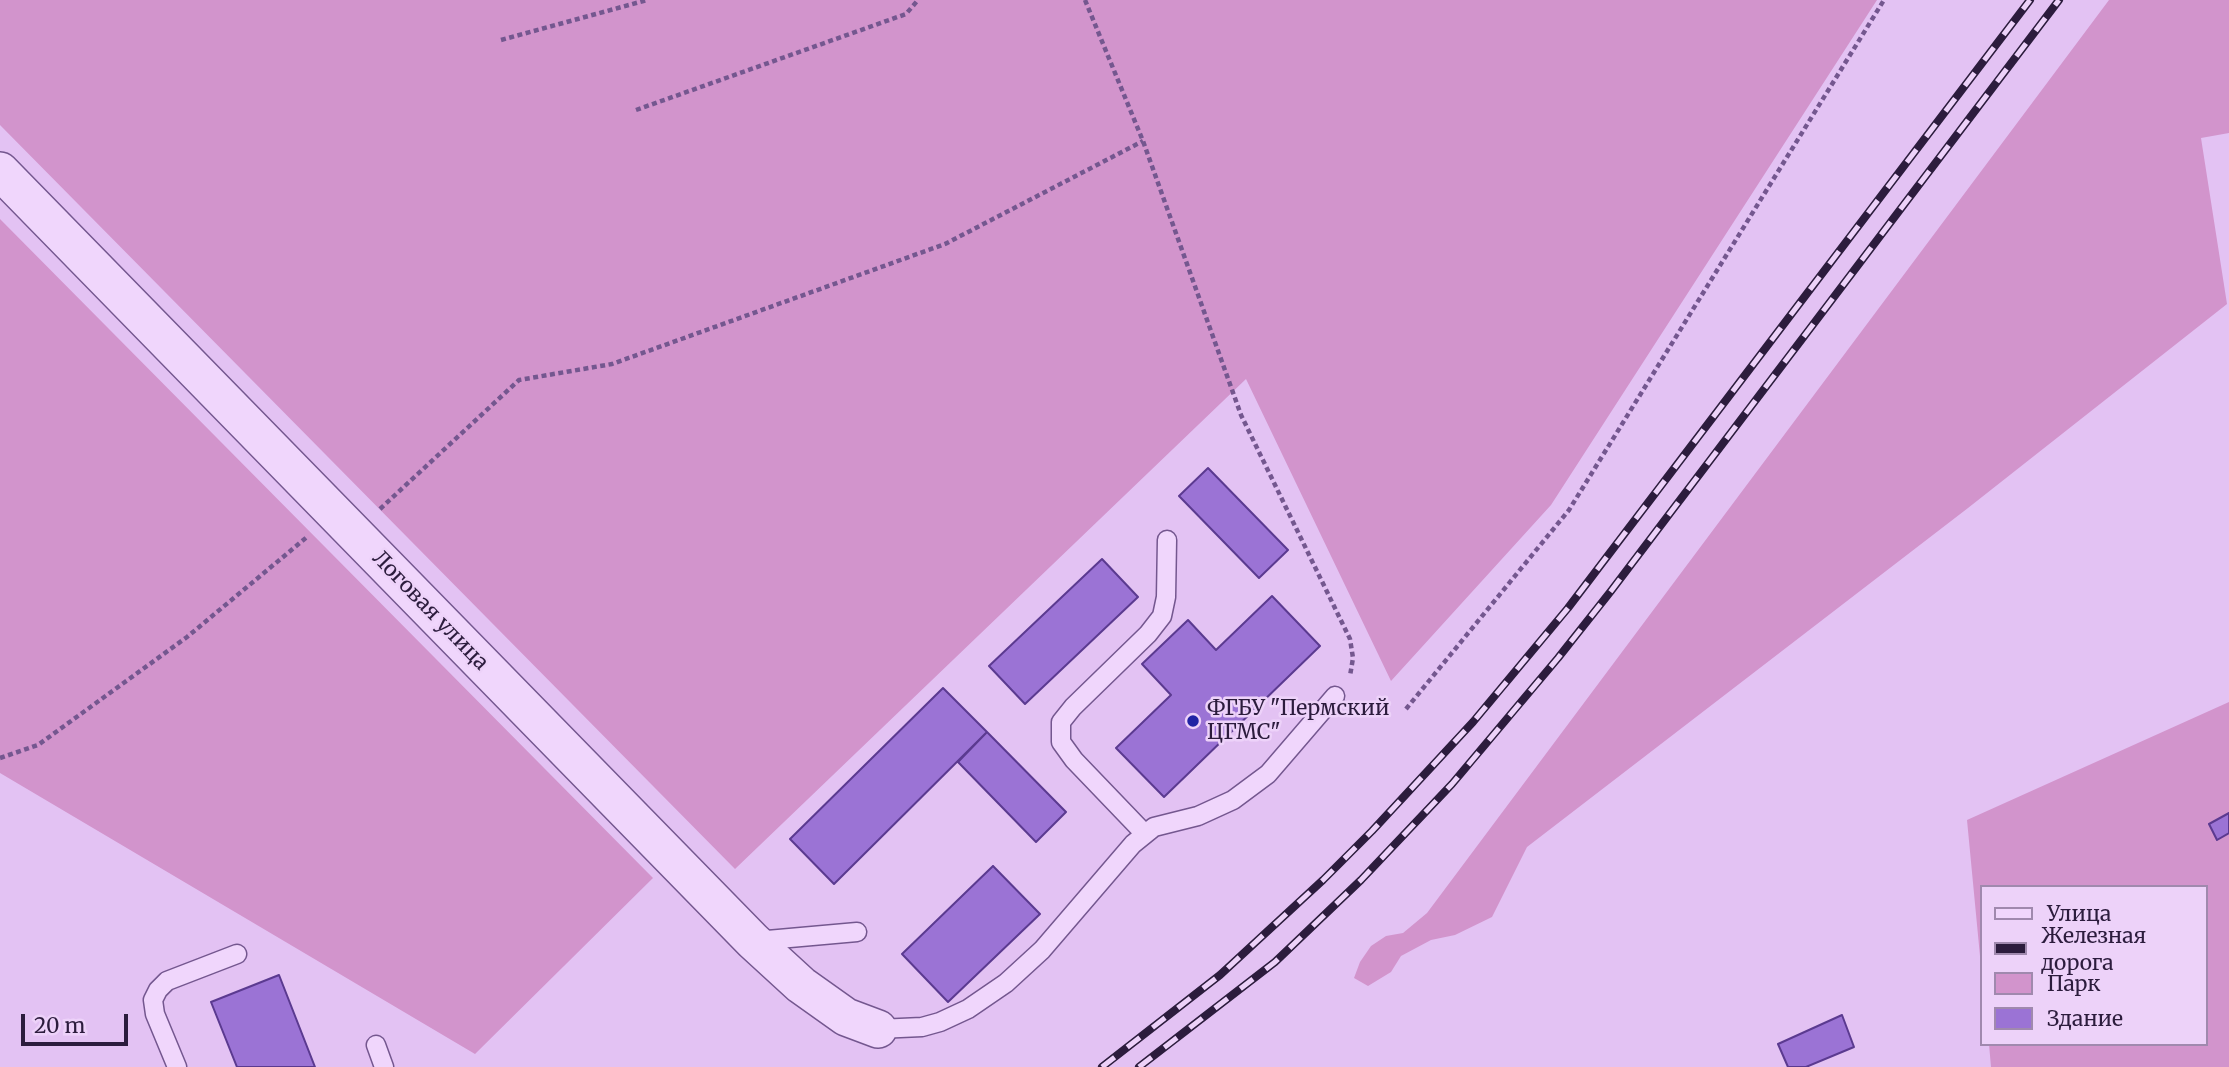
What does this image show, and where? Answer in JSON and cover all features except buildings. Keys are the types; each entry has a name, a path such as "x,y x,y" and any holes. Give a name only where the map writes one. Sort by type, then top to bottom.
{"street":[{"name":"Логовая улица","path":"0,171 753,941 801,985 846,1017 878,1029"}],"lane":[{"path":"1145,834 1074,761 1061,742 1061,722 1148,634 1162,616 1166,597 1167,540"},
{"path":"878,1029 922,1027 940,1022 968,1009 1006,983 1042,950 1133,844 1154,827 1198,816 1233,800 1268,774 1335,696"},
{"path":"753,941 857,932"},
{"path":"177,1067 155,1014 153,1000 158,990 167,981 237,954"},
{"path":"376,1045 384,1067"}],"path":[{"path":"501,40 647,0"},
{"path":"636,110 906,14 918,0"},
{"path":"1085,0 1143,141 1241,415 1350,639 1353,658 1350,676 1335,696"},
{"path":"1406,709 1569,510 1884,0"},
{"path":"0,758 38,745 344,523 519,380 612,364 945,244 1143,141"}],"green space":[{"path":"0,0 1877,0 1551,505 1391,681 1246,379 735,869 0,125"},
{"path":"2109,0 2229,0 2229,133 2201,138 2227,304 1968,508 1527,847 1492,917 1455,935 1431,940 1401,956 1391,972 1368,986 1354,978 1360,962 1371,946 1386,936 1403,933 1427,913"},
{"path":"0,219 653,878 475,1054 0,773"},
{"path":"2229,702 2229,1067 1991,1067 1989,1046 2208,1046 2208,885 1980,885 1980,956 1967,820"}],"railway":[{"path":"1102,1067 1220,975 1323,880 1473,722 1568,608 2030,0"},
{"path":"1139,1067 1275,962 1361,880 1452,784 1611,591 2059,0"}],"place":[{"name":"ФГБУ \"Пермский ЦГМС\"","path":"1193,721"}]}
